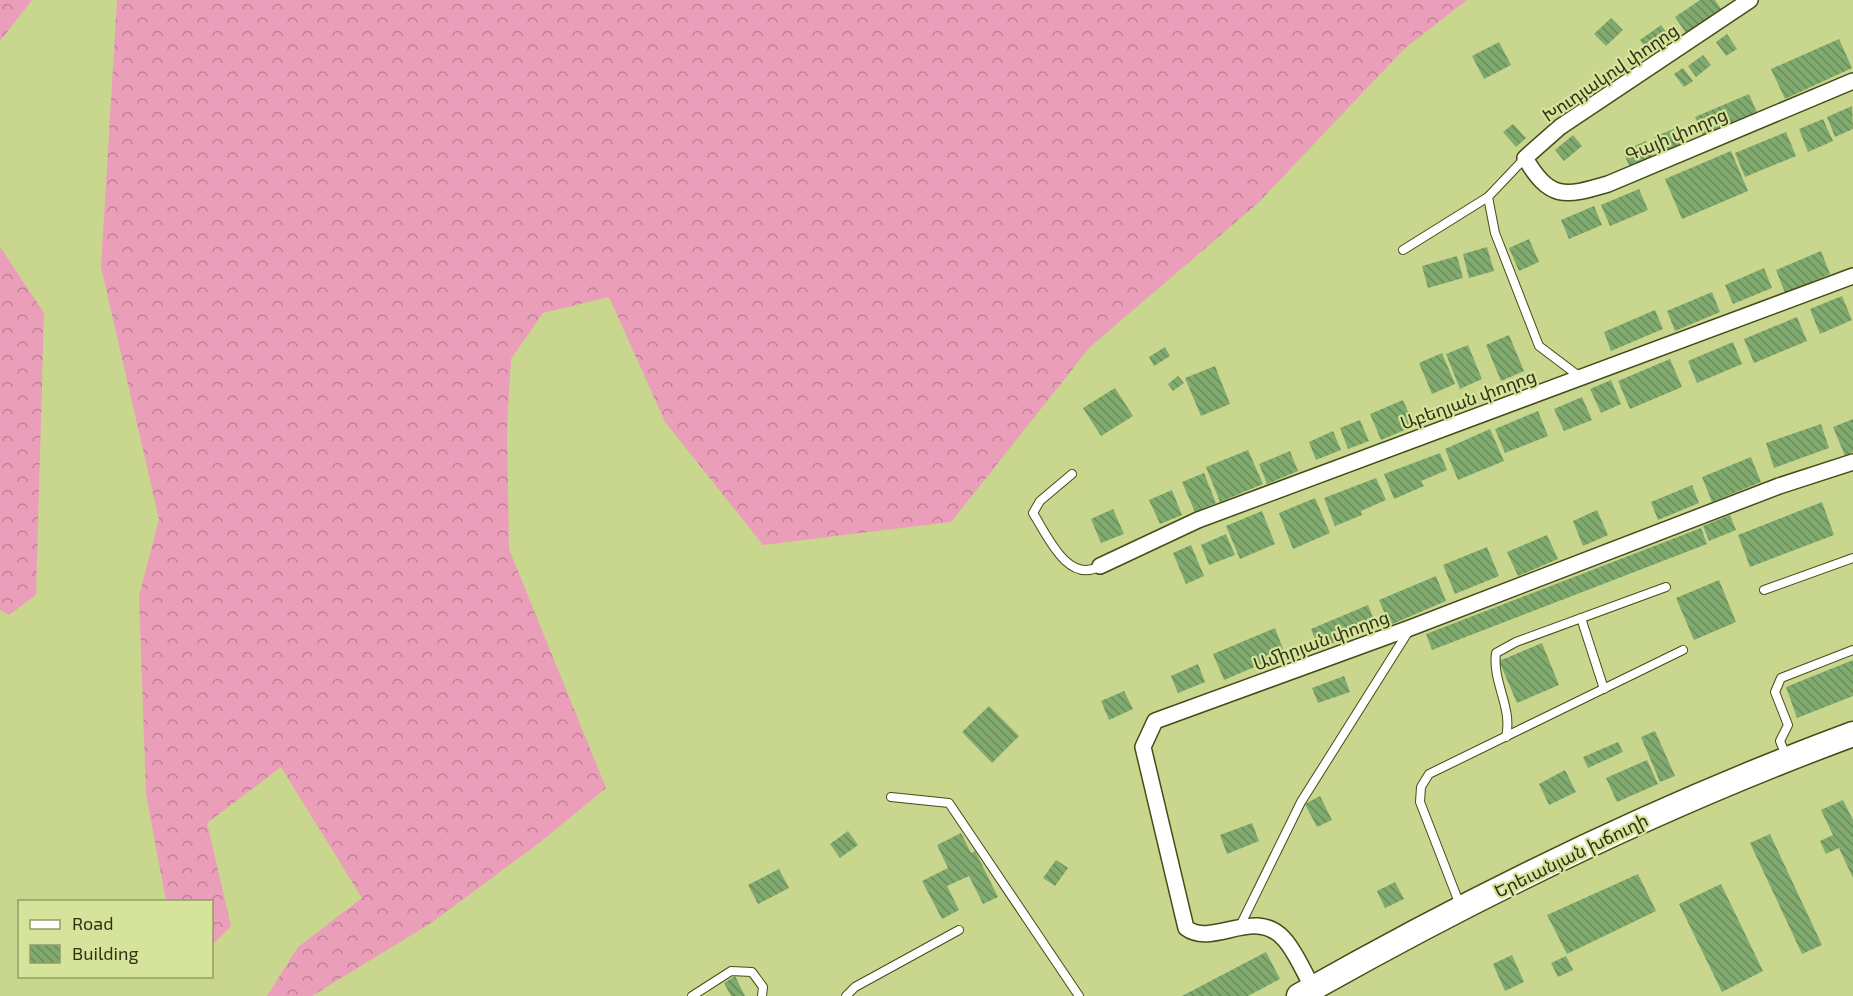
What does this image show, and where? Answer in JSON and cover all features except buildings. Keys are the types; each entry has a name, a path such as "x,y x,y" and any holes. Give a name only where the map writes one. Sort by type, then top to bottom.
{"highway":[{"name":"Երեւանյան խճուղի","path":"1306,992 1578,848 1853,734"}],"street":[{"name":"Խուդյակով փողոց","path":"1525,158 1560,127 1750,0"},
{"name":"Գայի փողոց","path":"1525,158 1546,188 1566,194 1582,192 1608,184 1853,81"},
{"name":"Աբեղյան փողոց","path":"1100,566 1198,520 1853,276"},
{"name":"Ամիրյան փողոց","path":"1306,992 1285,939 1271,928 1240,926 1203,934 1194,933 1186,928 1143,747 1155,721 1410,628 1779,486 1853,462"}],"lane":[{"path":"1403,250 1488,196 1525,158"},
{"path":"1488,196 1495,233 1539,346 1581,378"},
{"path":"1072,474 1040,501 1033,513 1063,559 1076,569 1091,571 1100,566"},
{"path":"1764,590 1853,558"},
{"path":"1506,737 1509,723 1494,669 1496,652 1516,642 1666,587"},
{"path":"1581,618 1604,689"},
{"path":"1240,926 1300,802 1410,628"},
{"path":"1462,910 1420,802 1420,787 1429,774 1683,650"},
{"path":"1788,760 1780,741 1788,725 1774,692 1781,678 1853,650"},
{"path":"891,797 949,803 1079,996"},
{"path":"846,996 855,987 959,930"},
{"path":"692,996 731,971 752,972 763,987 762,996"}],"green space":[{"path":"0,0 32,0 0,41"},
{"path":"117,0 1467,0 1405,48 1258,203 1090,347 951,522 763,545 665,422 609,297 543,313 511,359 507,429 509,549 606,788 539,843 431,923 312,996 267,996 298,947 362,898 281,767 207,823 231,926 213,944 213,900 166,900 146,794 139,596 159,519 101,267"},
{"path":"0,247 44,313 36,595 9,615 0,610"}]}
